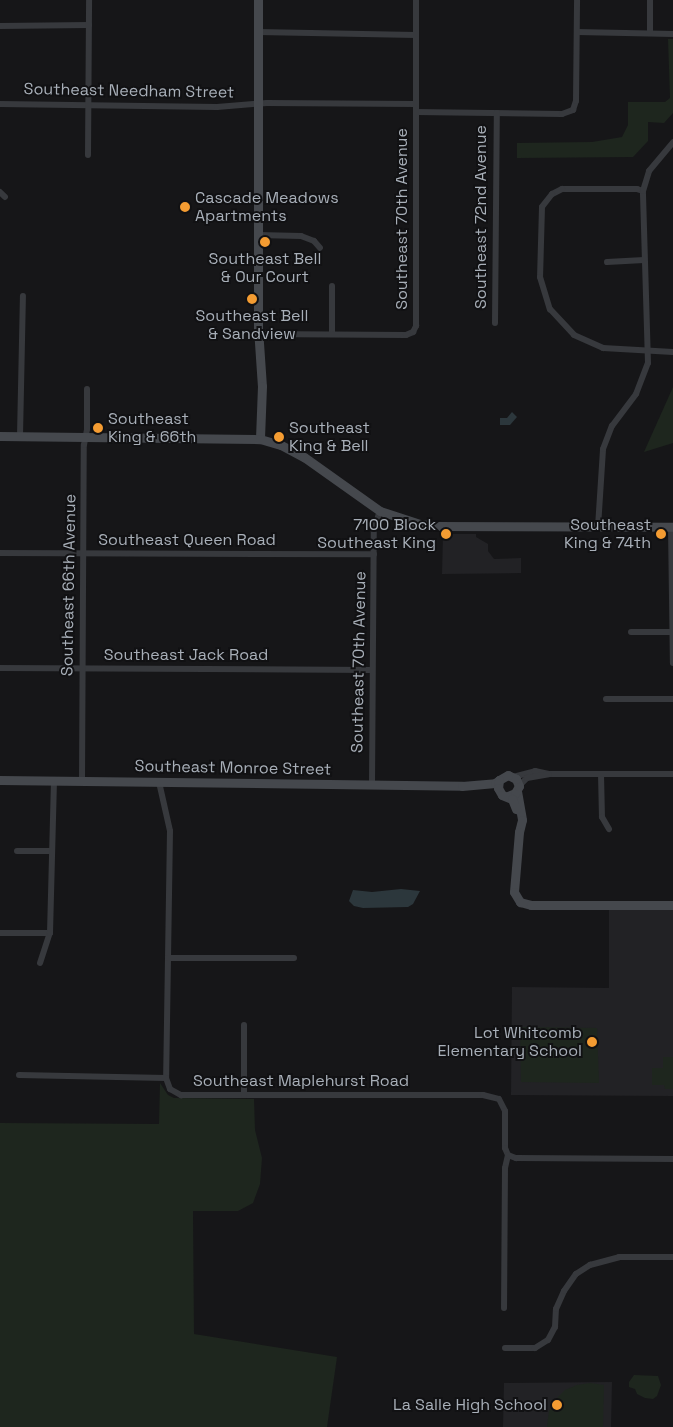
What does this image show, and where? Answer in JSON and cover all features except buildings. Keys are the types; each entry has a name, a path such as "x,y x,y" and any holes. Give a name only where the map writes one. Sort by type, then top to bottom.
{"street":[{"path":"88,155 89,0"},
{"path":"258,0 258,334 262,386 260,439"},
{"name":"Southeast 70th Avenue","path":"332,334 406,335 413,332 416,326 416,0"},
{"path":"416,112 562,114 573,110 576,101 577,0"},
{"path":"650,0 650,33"},
{"path":"0,26 89,25"},
{"path":"258,32 416,35"},
{"path":"577,32 673,34"},
{"name":"Southeast Needham Street","path":"0,104 227,107 258,105 416,104"},
{"name":"Southeast 72nd Avenue","path":"495,322 497,112"},
{"path":"598,527 603,449 612,426 636,394 644,376 648,351 642,191 649,171 672,144"},
{"path":"642,191 637,189 562,189 552,194 542,207 540,278 550,309 574,335 603,348 673,352"},
{"path":"258,235 301,236 314,241 320,248"},
{"path":"607,262 644,260"},
{"path":"258,334 332,334 332,286"},
{"path":"20,436 23,296"},
{"name":"Southeast 66th Avenue","path":"82,781 87,389"},
{"path":"0,436 260,439 281,445 304,457 380,511 401,520 436,526 672,527 673,663"},
{"name":"Southeast 70th Avenue","path":"372,784 374,524 380,511"},
{"name":"Southeast Queen Road","path":"0,553 374,554"},
{"path":"631,632 672,632"},
{"name":"Southeast Jack Road","path":"0,668 372,670"},
{"path":"606,699 673,699"},
{"path":"519,832 516,808 512,799 499,791 499,780 506,776 514,777 535,771 549,774 673,774"},
{"path":"508,796 518,789 523,780 549,774"},
{"path":"601,774 602,817 609,829"},
{"path":"514,777 522,814 514,889 518,900 531,905 673,905"},
{"name":"Southeast Monroe Street","path":"0,780 466,786 495,783 499,780"},
{"path":"40,963 50,933 54,781"},
{"path":"19,1075 166,1078 170,831 159,782"},
{"name":"Southeast Monroe Street","path":"466,786 499,791"},
{"path":"17,851 52,851"},
{"path":"0,933 50,933"},
{"path":"168,958 294,958"},
{"path":"244,1025 244,1094"},
{"name":"Southeast Maplehurst Road","path":"166,1078 170,1089 181,1095 488,1095 501,1102 505,1115 505,1151 508,1155"},
{"path":"504,1308 505,1168 508,1155 516,1158 673,1159"},
{"path":"505,1348 535,1348 548,1340 555,1327 556,1309 564,1290 576,1274 590,1264 619,1257 673,1257"}],"shaded area":[{"path":"668,39 673,39 673,113 664,123 648,122 648,141 633,157 517,158 517,143 592,142 622,137 628,125 628,102 665,102 670,98"},
{"path":"673,387 673,443 644,452"},
{"path":"512,412 517,417 510,425 500,425 500,418 507,418"},
{"path":"443,534 476,534 476,537 488,544 488,551 494,559 521,558 521,573 442,574"},
{"path":"401,889 420,891 413,904 408,907 363,908 354,906 349,901 353,890 372,892"},
{"name":"Lot Whitcomb Elementary School","path":"609,910 673,910 673,1096 511,1095 512,987 609,988"},
{"path":"520,1027 597,1028 599,1083 521,1082"},
{"path":"663,1057 673,1057 673,1089 665,1089 664,1085 652,1085 652,1068 663,1068"},
{"path":"160,1083 168,1095 174,1098 254,1099 255,1130 262,1158 260,1184 253,1203 238,1211 193,1211 194,1334 337,1357 327,1427 0,1427 0,1123 159,1124"},
{"path":"634,1375 658,1376 661,1385 657,1396 653,1399 645,1398 637,1394 635,1389 629,1387 629,1382"},
{"name":"La Salle High School","path":"612,1382 611,1427 503,1427 504,1383"},
{"path":"590,1383 604,1385 603,1427 547,1427 549,1411 555,1400 565,1390 577,1385"}],"place":[{"name":"Cascade Meadows Apartments","path":"185,207"},
{"name":"Southeast Bell & Our Court","path":"265,242"},
{"name":"Southeast Bell & Sandview","path":"252,299"},
{"name":"Southeast King & 66th","path":"98,428"},
{"name":"Southeast King & Bell","path":"279,437"},
{"name":"7100 Block Southeast King","path":"446,534"},
{"name":"Southeast King & 74th","path":"661,534"},
{"name":"Lot Whitcomb Elementary School","path":"592,1042"},
{"name":"La Salle High School","path":"557,1405"}]}
